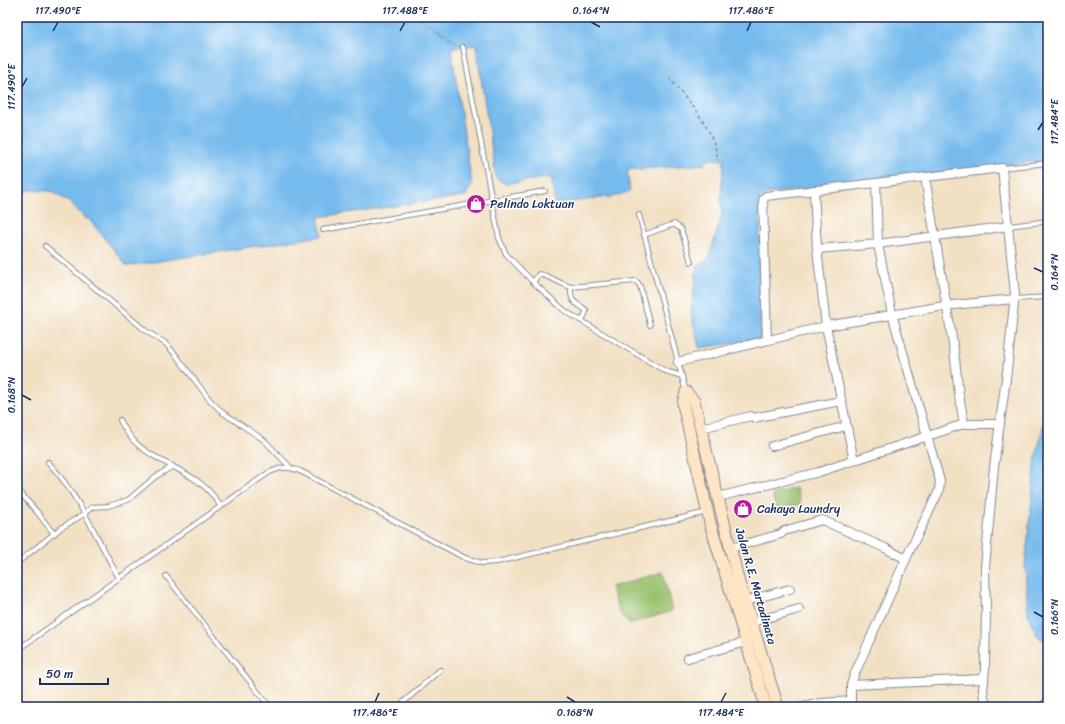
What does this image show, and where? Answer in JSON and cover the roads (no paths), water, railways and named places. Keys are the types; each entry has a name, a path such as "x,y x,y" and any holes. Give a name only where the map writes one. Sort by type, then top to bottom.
{"street":[{"path":"767,340 763,200 766,196 1002,168 1015,294 1007,371 994,467 985,567 986,609 984,698 987,707"},
{"path":"925,177 964,424"},
{"path":"802,707 822,703 851,701 851,685 855,673 906,559 939,491 940,481 892,314 878,244 876,183"},
{"path":"814,190 817,249 826,326 840,400 854,461"},
{"path":"817,249 878,244 1009,226"},
{"path":"678,362 826,326 946,306 1014,299"},
{"path":"686,392 694,401 683,404 686,392"},
{"path":"701,428 751,416 758,418 840,400"},
{"name":"Jalan R.E. Martadinata","path":"694,401 730,548 778,707"},
{"name":"Jalan R.E. Martadinata","path":"683,404 709,518 766,707"},
{"path":"718,497 819,472 964,424 1000,424"},
{"path":"772,446 846,426"},
{"path":"709,518 723,519"},
{"path":"730,548 781,534 784,531 822,520 906,559"},
{"path":"745,601 790,589"},
{"path":"752,622 800,609"},
{"path":"688,658 746,642"},
{"path":"851,685 984,679"},
{"path":"1042,707 1048,701"}],"lane":[{"path":"463,46 499,238 506,254 533,282 565,311 666,371 682,376"},
{"path":"1002,168 1048,163"},
{"path":"323,230 545,191"},
{"path":"639,215 686,392"},
{"path":"1009,226 1048,221"},
{"path":"644,235 674,224 678,226 681,229 691,262"},
{"path":"45,246 146,331 165,343 209,399 222,412 264,440 290,467 465,558 482,563 497,562 709,518"},
{"path":"533,282 540,274 562,285 571,287 635,281 640,286 650,325"},
{"path":"571,287 570,296 573,301 586,310 582,321"},
{"path":"1014,299 1048,297"},
{"path":"120,420 128,435 138,445 197,480 214,494 221,506"},
{"path":"48,462 60,475 84,514 119,578"},
{"path":"17,564 54,534 92,507 128,500 155,477 173,466"},
{"path":"17,650 268,473 280,468 290,467"},
{"path":"17,489 54,534"},
{"path":"166,576 270,707"},
{"path":"398,707 440,670"}],"water":[{"path":"17,17 1048,17 1048,160 766,194 760,199 760,339 699,348 691,312 697,267 709,258 722,214 721,195 724,160 705,159 705,164 627,170 630,191 616,196 555,204 551,177 505,184 496,178 476,45 451,48 472,185 465,196 318,217 322,236 127,266 88,218 86,219 69,202 51,191 27,190 17,201"},
{"path":"1048,404 1048,641 1041,639 1036,634 1028,615 1025,566 1036,457"}],"place":[{"name":"Pelindo Loktuan","path":"476,204"},
{"name":"Cahaya Laundry","path":"743,509"}]}
